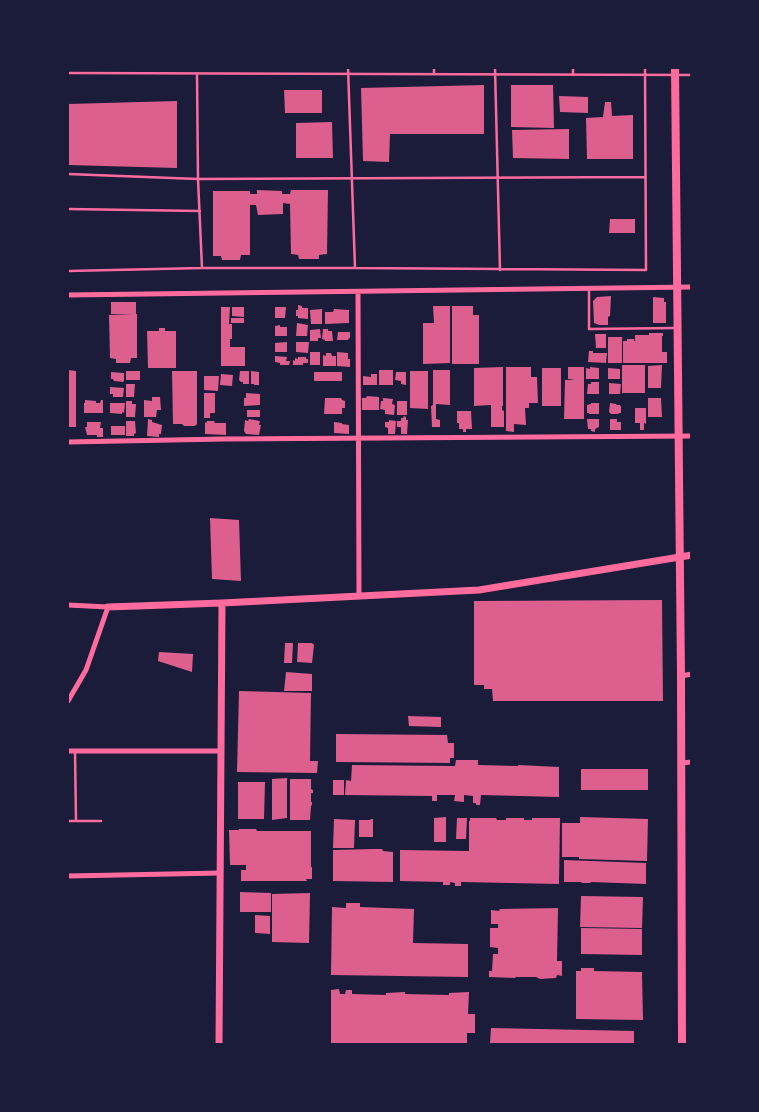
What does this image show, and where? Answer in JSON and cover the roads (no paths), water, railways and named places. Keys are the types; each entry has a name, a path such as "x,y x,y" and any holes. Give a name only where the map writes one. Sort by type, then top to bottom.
{"main road":[{"path":"675,71 682,763 682,1044"}],"street":[{"path":"68,295 692,288"},
{"path":"358,292 359,596"},
{"path":"68,442 692,436"},
{"path":"68,605 108,607 222,603 479,590 692,555"},
{"path":"219,1044 222,603"},
{"path":"68,701 86,670 108,607"},
{"path":"681,676 692,674"},
{"path":"68,751 221,750"},
{"path":"682,763 692,762"},
{"path":"68,876 220,873"}],"lane":[{"path":"348,68 355,268"},
{"path":"434,68 434,74"},
{"path":"495,68 500,270"},
{"path":"573,68 573,75"},
{"path":"68,271 202,268 646,270 645,68"},
{"path":"68,73 645,75 675,71 692,75"},
{"path":"197,74 198,179 202,268"},
{"path":"68,174 198,179 645,177"},
{"path":"68,209 200,211"},
{"path":"589,289 589,329 677,328"},
{"path":"76,751 76,821"},
{"path":"68,821 101,821"}]}
